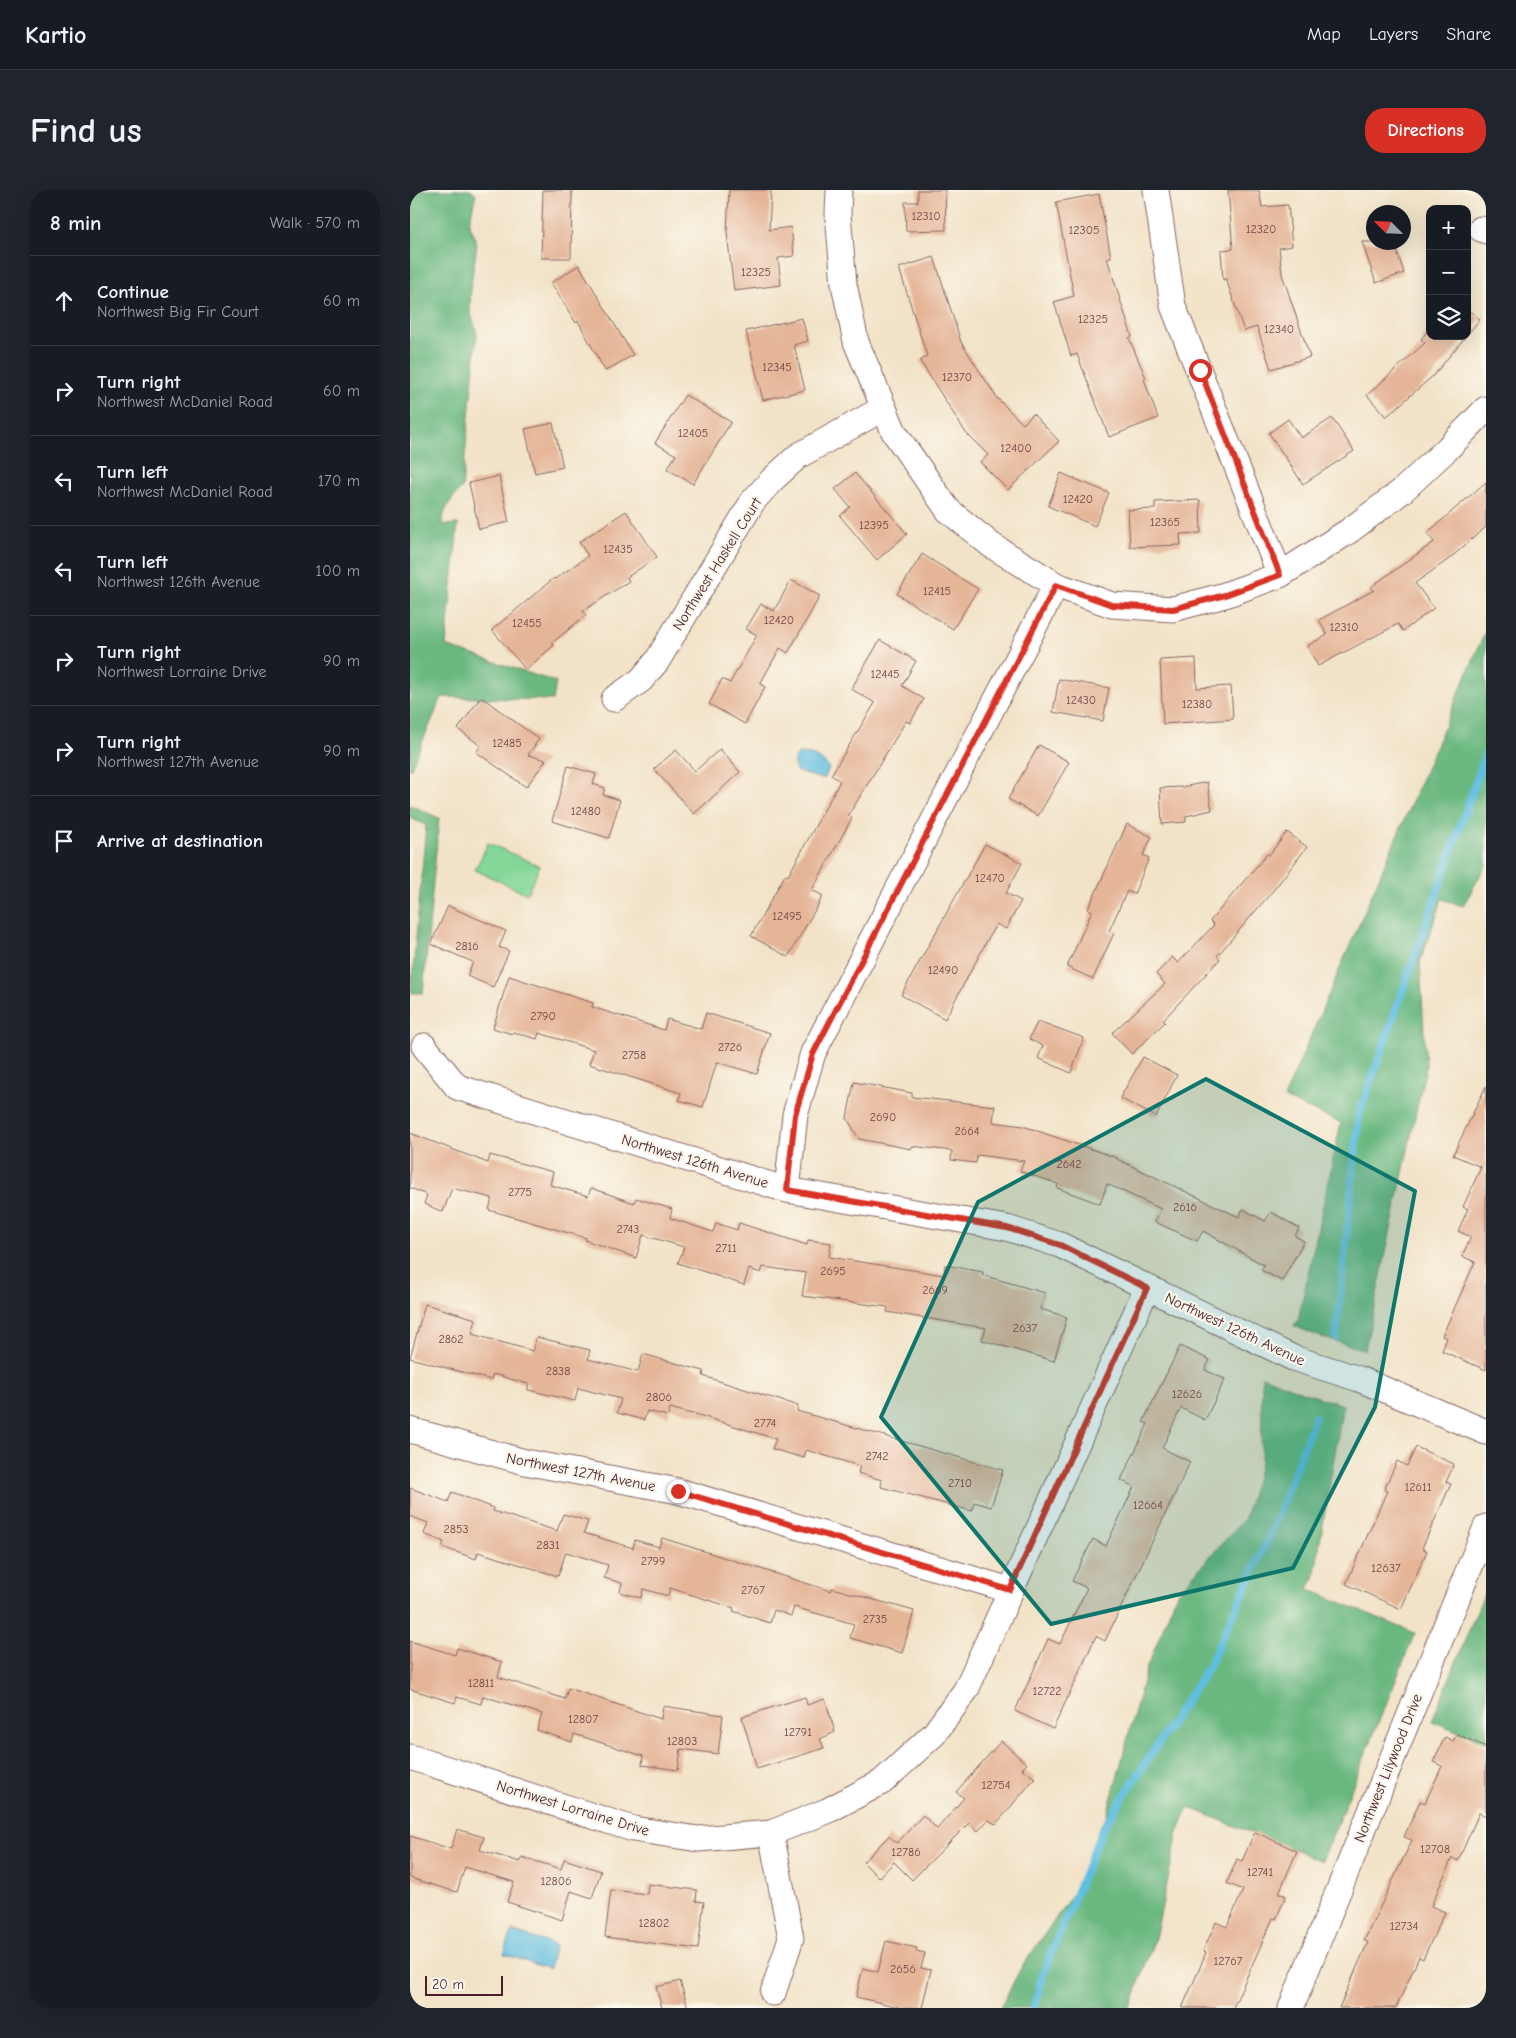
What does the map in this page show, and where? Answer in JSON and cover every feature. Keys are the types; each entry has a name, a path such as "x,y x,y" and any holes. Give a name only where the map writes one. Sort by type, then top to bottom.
{"street":[{"path":"839,190 838,214 844,284 856,342 882,409 894,432 948,510 991,545 1056,585 1112,605 1173,609 1225,595 1280,575 1349,531 1402,490 1447,449 1486,409"},
{"path":"1156,190 1173,306 1280,575"},
{"name":"Northwest Haskell Court","path":"614,699 641,680 657,661 753,501 772,480 798,456 882,409"},
{"path":"787,1190 795,1115 813,1054 1056,585"},
{"name":"Northwest 126th Avenue","path":"424,1046 457,1087 787,1190 1007,1228 1060,1245 1293,1358 1360,1379 1486,1432"},
{"name":"Northwest Lorraine Drive","path":"410,1757 634,1828 698,1839 771,1834 827,1811 882,1782 934,1734 966,1690 1147,1288"},
{"name":"Northwest 127th Avenue","path":"410,1430 525,1462 678,1491 1010,1590"},
{"name":"Northwest Lilywood Drive","path":"1291,2008 1486,1527"},
{"path":"771,1834 791,1938 773,1992"}],"highlighted area":[{"path":"1206,1079 1415,1191 1375,1407 1293,1568 1051,1624 881,1417 978,1202"}],"green space":[{"path":"410,190 470,190 476,194 469,223 477,244 471,284 470,310 477,334 462,488 448,505 443,520 443,525 458,524 446,646 556,682 553,700 442,697 410,770"},
{"path":"1486,630 1486,865 1463,906 1442,899 1420,962 1426,1066 1365,1350 1321,1337 1294,1326 1298,1320 1341,1123 1284,1098"},
{"path":"410,805 439,818 423,993 411,993 426,825 410,818"},
{"path":"488,843 540,866 527,894 475,870"},
{"path":"1262,1376 1302,1392 1343,1405 1314,1578 1308,1589 1415,1633 1322,1861 1188,1807 1178,1833 1155,1938 1130,2008 1000,2008 1021,1968 1076,1889 1107,1815 1146,1670 1177,1593 1245,1518 1261,1462"},
{"path":"1486,1589 1486,1743 1432,1721"}],"water":[{"path":"799,754 812,755 823,761 829,768 825,778 797,772 794,762"},
{"path":"512,1931 555,1945 549,1969 504,1954"}],"building":[{"path":"543,190 572,190 571,258 541,258"},
{"path":"729,190 771,190 769,230 791,227 794,256 778,258 781,285 734,291 727,233"},
{"path":"918,190 945,190 946,230 906,231 905,202 918,202"},
{"path":"1228,190 1259,190 1262,207 1288,205 1292,246 1279,248 1282,274 1310,357 1271,369 1257,327 1244,331 1226,279 1223,280 1221,250 1233,249"},
{"path":"1099,194 1111,257 1107,258 1132,337 1129,338 1146,378 1144,379 1158,418 1109,437 1077,354 1071,356 1054,302 1074,296 1056,202"},
{"path":"1362,242 1366,242 1366,250 1397,250 1404,273 1376,283"},
{"path":"934,257 961,342 997,398 1023,424 1033,414 1059,441 1008,490 980,462 988,455 966,433 920,361 927,356 899,268"},
{"path":"579,265 633,355 605,371 578,321 576,323 551,283"},
{"path":"1471,312 1480,319 1471,330"},
{"path":"802,318 808,341 794,345 805,390 763,400 746,331"},
{"path":"1426,333 1426,340 1463,340 1434,375 1386,417 1367,395 1425,343 1421,339"},
{"path":"685,395 731,422 693,484 667,469 676,455 655,443"},
{"path":"1332,418 1354,451 1303,484 1269,433 1288,419 1301,438"},
{"path":"553,423 563,467 535,473 525,429"},
{"path":"855,473 907,534 877,560 840,516 850,507 835,489"},
{"path":"1061,473 1109,493 1095,526 1048,506"},
{"path":"499,476 509,522 479,529 469,483"},
{"path":"1486,482 1486,527 1449,559 1415,583 1434,608 1403,631 1398,624 1318,666 1307,646 1327,635 1319,620 1374,590 1371,587 1434,542 1427,533"},
{"path":"1200,500 1201,533 1180,534 1181,545 1130,547 1128,510 1155,509 1155,502"},
{"path":"626,511 657,557 627,577 629,581 583,611 586,615 552,643 554,645 526,670 492,630 554,578 588,556 579,542"},
{"path":"922,554 978,589 953,629 897,594"},
{"path":"791,580 820,596 788,653 780,648 760,684 765,687 745,724 709,704 722,679 730,683 757,635 746,629 761,604 774,611"},
{"path":"880,640 916,661 902,686 924,699 910,723 906,721 848,816 852,818 812,890 823,896 788,957 751,936 785,875 788,876 840,781 831,775 875,703 851,689"},
{"path":"1196,658 1197,688 1231,686 1233,719 1163,724 1160,660"},
{"path":"1059,679 1109,688 1103,721 1053,712"},
{"path":"481,697 539,739 528,755 546,760 526,787 476,752 481,746 458,729"},
{"path":"1039,745 1069,762 1038,816 1008,799"},
{"path":"720,749 740,772 694,814 654,769 676,750 695,771"},
{"path":"568,766 596,774 593,784 605,788 603,795 620,800 609,838 552,821"},
{"path":"1207,782 1212,810 1186,816 1186,822 1162,824 1160,788 1183,787"},
{"path":"1127,824 1152,837 1143,855 1149,858 1134,894 1127,891 1109,931 1114,933 1093,979 1067,967 1092,911 1088,909"},
{"path":"1287,832 1307,847 1276,887 1217,956 1220,959 1163,1020 1165,1022 1132,1054 1112,1033 1165,984 1156,974 1172,957 1178,963 1214,925 1210,921"},
{"path":"985,844 1022,863 1006,893 1021,901 1006,929 996,924 945,1019 901,995"},
{"path":"448,906 506,931 499,947 509,951 493,987 467,976 473,962 431,944"},
{"path":"509,976 593,1003 592,1007 664,1030 667,1019 701,1029 706,1013 770,1033 757,1074 717,1062 703,1107 679,1100 681,1093 589,1064 594,1050 539,1033 537,1039 493,1028"},
{"path":"1038,1021 1084,1038 1071,1073 1038,1058 1043,1046 1029,1039"},
{"path":"1143,1057 1177,1075 1156,1117 1120,1098"},
{"path":"854,1082 912,1093 912,1097 995,1106 993,1122 1023,1126 1117,1158 1239,1217 1243,1209 1265,1221 1271,1212 1299,1228 1295,1236 1304,1241 1282,1281 1261,1270 1264,1265 1203,1231 1197,1241 1155,1222 1161,1209 1107,1184 1100,1204 1057,1188 1058,1184 1020,1171 1024,1161 977,1155 976,1163 951,1160 952,1151 912,1146 911,1149 859,1139 847,1118"},
{"path":"1486,1086 1486,1370 1442,1351 1447,1338 1442,1336 1475,1262 1462,1256 1471,1237 1458,1231 1468,1209 1463,1207 1481,1167 1453,1155"},
{"path":"410,1133 488,1163 490,1155 553,1172 550,1185 588,1196 591,1188 634,1203 636,1198 672,1209 670,1218 713,1232 716,1223 737,1230 739,1223 807,1245 808,1240 831,1243 829,1257 944,1275 945,1265 983,1272 982,1275 1045,1293 1040,1309 1067,1317 1054,1361 982,1340 986,1328 887,1312 888,1307 802,1296 806,1273 763,1267 761,1273 749,1269 744,1285 678,1263 684,1247 643,1235 636,1258 585,1240 586,1238 489,1210 492,1198 452,1188 443,1212 424,1204 427,1195 410,1188"},
{"path":"425,1304 476,1319 472,1334 533,1351 536,1337 590,1350 588,1359 638,1372 643,1354 704,1371 703,1376 798,1406 797,1411 1003,1470 991,1507 974,1502 972,1511 881,1487 882,1480 858,1473 860,1466 806,1450 804,1458 772,1449 776,1439 692,1413 670,1408 668,1416 647,1411 644,1420 617,1413 621,1399 578,1388 575,1401 528,1390 528,1384 493,1374 491,1380 410,1358"},
{"path":"1180,1346 1210,1360 1205,1370 1225,1379 1205,1420 1181,1408 1162,1448 1190,1462 1105,1641 1096,1636 1053,1729 1015,1711 1048,1639 1060,1644 1087,1588 1072,1581 1093,1539 1106,1546 1134,1487 1121,1480 1148,1424 1143,1422"},
{"path":"1416,1447 1454,1464 1446,1482 1451,1484 1422,1548 1427,1551 1401,1609 1346,1584 1387,1491 1384,1490 1397,1461 1407,1466"},
{"path":"410,1488 448,1502 452,1492 494,1508 493,1511 557,1531 563,1514 588,1521 584,1533 633,1548 635,1540 659,1547 662,1538 831,1591 832,1588 914,1611 902,1653 850,1638 854,1624 794,1607 791,1616 774,1610 770,1623 733,1611 734,1608 670,1588 668,1596 643,1589 641,1598 620,1592 622,1583 604,1578 608,1565 566,1552 558,1576 478,1552 476,1559 442,1547 444,1542 424,1534 428,1523 410,1516"},
{"path":"410,1641 455,1655 457,1648 502,1662 498,1677 565,1699 568,1688 661,1719 663,1706 723,1715 718,1754 681,1749 678,1770 642,1765 643,1756 574,1734 572,1742 537,1730 542,1714 483,1696 481,1704 457,1697 455,1703 410,1689"},
{"path":"805,1697 807,1705 825,1699 835,1732 820,1739 824,1748 757,1769 742,1717"},
{"path":"1457,1734 1486,1747 1486,1816 1479,1813 1458,1861 1452,1858 1431,1906 1445,1912 1423,1959 1419,1957 1396,2008 1339,2008 1368,1942 1364,1941 1412,1840 1404,1837 1420,1801 1425,1803 1442,1766 1433,1762 1445,1737 1453,1741"},
{"path":"1001,1741 1027,1764 1022,1769 1035,1778 996,1824 988,1820 978,1831 969,1823 912,1880 894,1862 879,1878 863,1862 889,1836 897,1843 923,1815 937,1829 964,1798 956,1792"},
{"path":"457,1829 484,1837 480,1850 520,1862 522,1857 561,1869 564,1859 601,1871 592,1898 571,1891 562,1920 507,1902 514,1882 465,1867 457,1892 410,1878 410,1836 451,1849"},
{"path":"1255,1832 1297,1851 1279,1893 1286,1896 1276,1919 1273,1918 1233,2008 1182,2008 1199,1970 1206,1952 1203,1951 1216,1922 1227,1927 1243,1890 1227,1883 1237,1859 1242,1861"},
{"path":"648,1884 697,1890 696,1901 704,1902 698,1949 605,1937 611,1890 647,1894"},
{"path":"886,1941 917,1948 916,1951 925,1953 921,1968 931,1970 922,2008 903,2008 856,1997 863,1968 878,1972"},
{"path":"680,1981 688,2008 662,2008 656,1987"}],"waterway":[{"path":"1336,1337 1359,1115 1486,753"},
{"path":"1034,2008 1042,1976 1103,1828 1209,1666 1271,1533 1315,1417"}],"route":[{"path":"678,1491 1010,1590 1147,1288 1060,1245 1007,1228 787,1190 795,1115 813,1054 1056,585 1112,605 1173,609 1225,595 1280,575 1200,370"}]}
